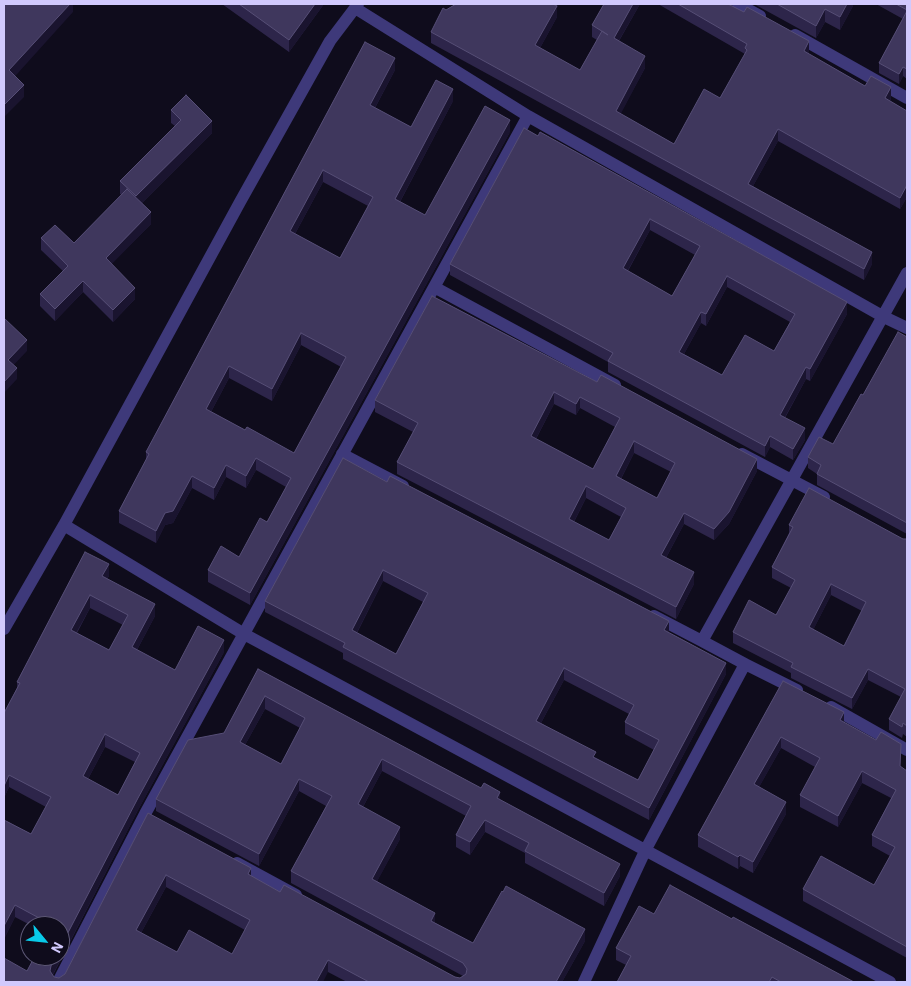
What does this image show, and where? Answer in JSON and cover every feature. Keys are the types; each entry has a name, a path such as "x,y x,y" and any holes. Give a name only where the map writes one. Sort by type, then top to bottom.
{"street":[{"path":"738,4 907,98"},
{"path":"4,629 64,525 330,41 356,6 528,116 884,317 907,328"},
{"path":"58,982 149,816 244,634 528,116"},
{"path":"702,641 907,273"},
{"path":"434,288 626,391"},
{"path":"731,448 833,503"},
{"path":"342,454 412,490"},
{"path":"64,525 244,634 890,982"},
{"path":"641,609 806,695"},
{"path":"584,982 646,850 745,664"},
{"path":"824,704 907,750"},
{"path":"223,856 311,903"}],"building":[{"path":"4,4 70,4 9,70 24,85 4,105"},
{"path":"239,4 315,4 289,40"},
{"path":"456,4 553,4 557,6 535,45 580,70 602,31 592,25 604,4 633,4 614,38 645,56 616,111 674,144 704,89 720,98 747,50 745,48 747,44 678,4 728,4 744,12 747,7 809,41 804,51 865,86 871,76 891,87 885,98 907,111 907,185 900,198 778,129 748,184 872,252 864,269 431,32 443,8 446,10"},
{"path":"777,4 847,4 840,17 825,9 816,26"},
{"path":"896,4 907,4 907,10"},
{"path":"907,11 907,69 903,67 899,74 879,63"},
{"path":"365,42 395,58 370,105 411,127 436,80 453,89 395,199 425,215 485,106 510,120 250,593 208,570 221,546 239,557 260,518 267,522 291,478 256,458 246,476 226,465 214,488 192,476 173,511 165,513 156,531 119,511 149,454 146,452","holes":["323,170 373,197 340,258 290,231","301,333 346,357 294,453 247,427 245,430 206,409 229,366 272,389"]},
{"path":"186,95 212,121 136,196 120,181 181,120 171,110"},
{"path":"524,128 538,136 540,132 847,302 810,369 806,367 780,415 805,428 793,449 770,436 765,446 608,361 613,353 450,264","holes":["650,219 700,246 672,296 623,268","727,276 795,314 774,351 745,335 722,375 679,352 701,312 706,314"]},
{"path":"127,189 151,212 106,258 135,288 113,310 83,281 55,309 40,294 68,266 41,238 55,225 74,243"},
{"path":"432,296 597,382 601,375 757,459 729,512 714,529 684,513 661,555 694,572 676,607 397,462 418,423 375,400","holes":["554,392 576,404 580,397 620,418 593,469 531,436","634,441 675,463 657,498 616,476","586,486 626,508 609,540 569,519"]},
{"path":"4,318 27,340 8,360 17,368 4,382"},
{"path":"898,332 907,337 907,523 817,474 821,465 808,457 819,437 833,444"},
{"path":"343,458 387,482 390,476 669,621 664,630 726,663 649,808 343,647 345,643 265,601","holes":["383,570 428,593 396,654 352,630","564,668 634,705 625,722 659,740 638,780 593,757 596,752 536,721"]},
{"path":"809,488 903,539 907,539 907,726 903,723 902,727 889,719 905,689 868,669 852,698 791,667 793,663 733,632 749,600 776,615 795,580 772,567 793,527 789,525","holes":["831,584 866,602 844,646 809,627"]},
{"path":"85,552 109,564 102,576 155,604 132,647 175,670 198,626 224,640 138,798 70,929 70,916 35,916 15,905 4,926 4,820 31,834 51,797 9,775 4,786 4,713 20,683 17,682","holes":["90,595 128,615 109,650 71,630","105,734 140,753 118,795 83,776"]},
{"path":"258,669 481,788 484,783 500,792 497,798 620,864 604,893 525,851 529,843 485,820 470,842 456,835 471,806 382,759 358,804 400,827 372,879 435,913 431,921 473,943 506,886 585,929 556,982 369,982 328,960 316,982 4,982 4,958 27,971 30,966 51,966 50,971 54,977 59,978 65,974 148,813 251,868 248,874 280,892 284,885 455,977 460,978 466,974 467,969 463,963 291,871 332,796 299,779 259,854 156,799 188,740 224,733","holes":["265,696 305,718 281,764 240,742","166,875 250,920 232,954 189,930 177,952 136,930"]},
{"path":"783,681 844,712 840,720 876,740 881,732 901,744 900,766 907,771 907,947 803,889 821,856 874,885 895,847 872,835 896,790 862,771 838,816 800,795 820,758 781,737 754,784 786,802 753,862 740,855 738,857 698,835"},
{"path":"670,885 854,982 781,982 772,977 769,982 617,982 631,956 616,948 639,906 654,914"}]}
